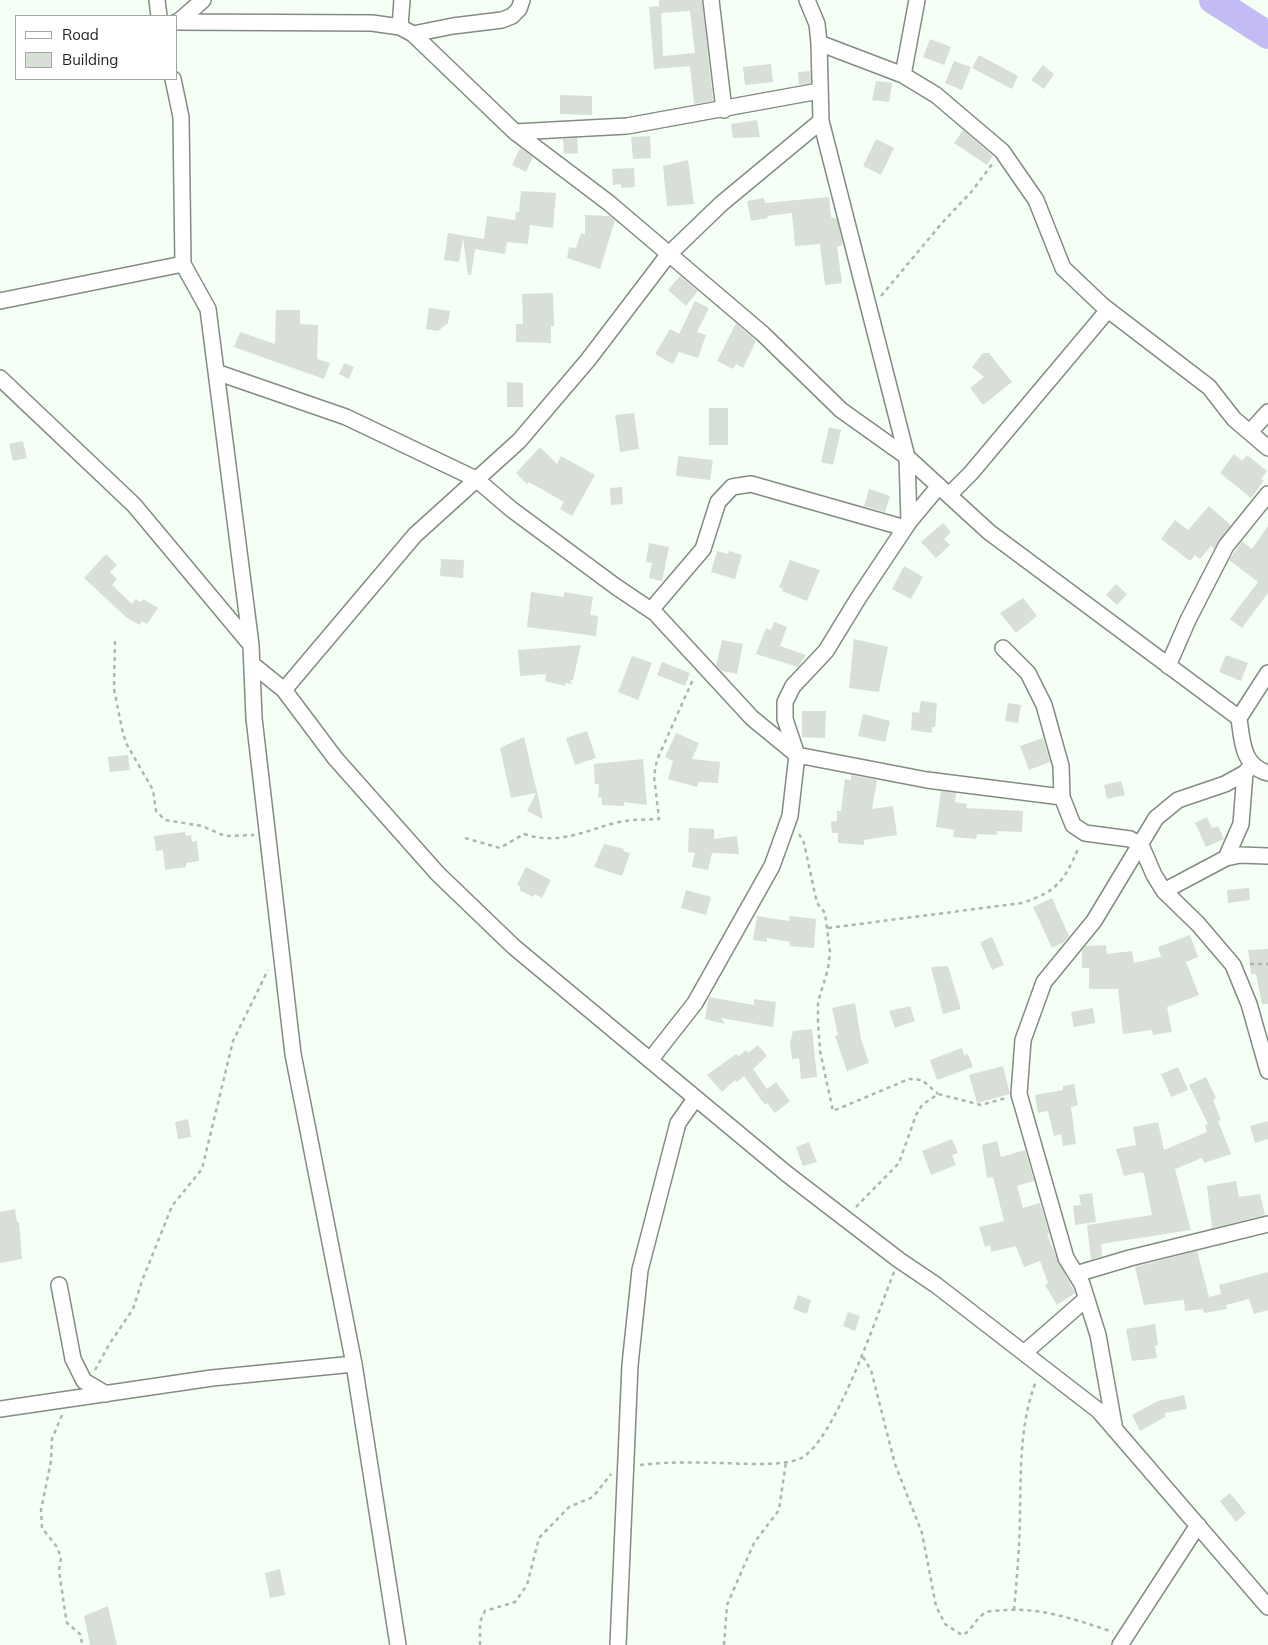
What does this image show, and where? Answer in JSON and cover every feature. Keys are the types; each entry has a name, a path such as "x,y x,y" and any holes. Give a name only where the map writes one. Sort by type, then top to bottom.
{"street":[{"path":"157,0 159,15"},
{"path":"178,21 203,0"},
{"path":"402,0 407,31 515,132 609,203 763,334 841,410 906,457 989,532 1239,718"},
{"path":"178,22 372,24 407,31 502,20 512,16 519,9 522,0"},
{"path":"711,0 724,110"},
{"path":"806,0 817,24 821,121 906,457 907,525"},
{"path":"904,75 918,0"},
{"path":"819,43 904,75 936,95 1002,151 1036,200 1063,268 1108,310 1191,371 1209,387 1234,419 1268,448"},
{"path":"173,80 181,117 183,264 208,309 251,645 254,718 293,1054 354,1364 398,1645"},
{"path":"515,132 552,132 627,126 724,110 819,91"},
{"path":"284,690 415,535 519,441 582,368 668,255 721,204 821,121"},
{"path":"0,301 183,264"},
{"path":"651,1059 695,1003 772,866 790,816 797,755 785,719 785,702 793,686 826,651 907,525 944,490 972,473 1108,310"},
{"path":"216,372 346,417 476,479 519,515 615,586 651,610 752,718 797,755 927,780 1062,797"},
{"path":"0,378 134,505 251,645"},
{"path":"1250,432 1268,412"},
{"path":"651,610 703,549 718,502 732,487 751,484 907,525"},
{"path":"1168,666 1188,620 1226,546 1268,494"},
{"path":"1003,648 1028,673 1044,705 1061,766 1062,797 1073,825 1085,832 1130,839 1141,845 1154,875 1164,891 1198,924 1233,965 1249,1004 1268,1071"},
{"path":"252,664 284,690 335,758 438,874 514,947 651,1059 695,1099 845,1219 936,1285 1099,1412 1268,1607"},
{"path":"1226,858 1241,824 1248,769 1239,718 1268,673"},
{"path":"1116,1432 1100,1342 1082,1284 1066,1258 1019,1094 1023,1040 1044,982 1094,921 1156,818 1165,808 1178,800 1225,784 1248,769 1268,773"},
{"path":"1164,891 1226,858 1268,856"},
{"path":"618,1645 630,1365 640,1270 678,1123 695,1099"},
{"path":"1076,1274 1130,1258 1268,1224"},
{"path":"59,1285 74,1359 84,1381 106,1394"},
{"path":"1024,1353 1086,1299"},
{"path":"0,1409 212,1378 354,1364"},
{"path":"1123,1640 1198,1525"}],"path":[{"path":"868,310 972,191 1002,151"},
{"path":"115,641 114,689 122,729 126,744 153,790 156,811 165,820 202,826 225,836 268,835"},
{"path":"465,838 500,848 524,834 539,839 573,837 621,821 659,819 654,776 656,760 700,663"},
{"path":"790,816 804,843 817,903 825,913 828,928 830,952 828,969 818,1002 818,1022 820,1051 833,1111 909,1079 922,1080 938,1094 981,1105 1019,1094"},
{"path":"828,928 1022,903 1046,895 1061,882 1085,832"},
{"path":"84,1381 94,1371 133,1309 172,1206 202,1169 233,1041 261,981 280,949"},
{"path":"845,1219 899,1163 911,1135 916,1115 922,1105 938,1094"},
{"path":"480,1645 480,1622 485,1611 515,1602 523,1593 527,1585 539,1538 568,1507 593,1497 615,1470 626,1467 683,1462 760,1464 798,1460 812,1451 834,1414 863,1357 899,1260"},
{"path":"863,1357 874,1378 895,1464 922,1533 936,1606 945,1624 962,1635 967,1633 977,1618 988,1611 1050,1612 1123,1640"},
{"path":"1014,1610 1019,1557 1022,1443 1026,1405 1041,1366"},
{"path":"73,1399 53,1431 51,1461 41,1510 42,1528 57,1547 61,1558 59,1571 66,1618 68,1623 81,1635 82,1645"},
{"path":"724,1645 728,1605 754,1542 779,1510 786,1461"}],"building":[{"path":"659,0 702,0 713,101 694,104 690,66 654,69 649,7 659,6","holes":["690,11 695,53 663,56 661,13"]},
{"path":"930,39 951,47 944,65 923,57"},
{"path":"979,55 1018,76 1012,89 972,68"},
{"path":"954,61 971,67 962,90 945,83"},
{"path":"771,64 773,82 745,85 743,67"},
{"path":"1043,65 1054,74 1044,89 1031,80"},
{"path":"810,71 811,83 799,85 798,72"},
{"path":"876,81 892,83 889,102 872,100"},
{"path":"560,95 592,96 592,115 560,114"},
{"path":"757,120 760,137 733,138 731,124"},
{"path":"963,130 993,156 987,165 954,143"},
{"path":"650,136 651,158 633,159 631,137"},
{"path":"577,138 578,153 564,154 563,139"},
{"path":"876,139 894,148 881,175 863,166"},
{"path":"520,148 533,157 526,172 512,165"},
{"path":"688,160 694,204 667,206 663,166"},
{"path":"634,168 635,187 621,188 621,184 613,185 612,169"},
{"path":"521,191 556,193 553,228 530,225 528,244 507,242 505,254 475,249 471,275 468,275 463,238 459,262 444,260 448,233 484,239 487,216 515,220 516,212 519,212"},
{"path":"829,197 831,217 837,219 842,240 842,246 837,246 842,283 825,285 820,244 795,246 792,213 767,216 768,218 751,221 747,201 764,198 765,203"},
{"path":"585,215 610,216 615,220 600,269 567,258 569,247 576,248 581,233 585,235"},
{"path":"680,276 698,291 686,306 668,290"},
{"path":"553,293 554,326 551,326 551,343 516,342 516,324 523,324 522,294"},
{"path":"695,301 709,308 697,332 706,335 698,358 679,352 673,364 655,354 670,329 679,334"},
{"path":"429,308 450,311 448,323 438,331 426,329"},
{"path":"276,310 300,310 300,324 318,325 317,359 330,363 324,379 234,347 240,332 275,344"},
{"path":"736,323 756,341 743,368 736,364 733,369 717,361"},
{"path":"983,353 989,353 1012,382 983,405 970,388 984,377 972,367"},
{"path":"344,363 354,367 349,379 339,374"},
{"path":"507,382 523,383 523,407 507,407"},
{"path":"709,408 728,408 728,445 709,445"},
{"path":"634,413 639,449 620,452 615,415"},
{"path":"829,427 841,430 833,465 821,462"},
{"path":"23,441 27,458 13,461 9,444"},
{"path":"540,447 557,464 561,456 595,475 572,516 560,509 564,502 529,482 527,484 516,473"},
{"path":"1234,454 1242,461 1247,455 1267,471 1261,479 1264,481 1251,498 1220,473"},
{"path":"678,456 713,460 710,480 676,476"},
{"path":"622,487 623,504 611,505 610,488"},
{"path":"869,489 890,496 885,512 864,506"},
{"path":"1209,506 1231,525 1214,549 1211,546 1200,559 1195,555 1190,561 1161,539 1175,520 1188,530"},
{"path":"943,523 951,532 944,539 950,545 936,558 921,542"},
{"path":"1268,526 1268,593 1242,628 1230,619 1258,582 1229,560 1242,541 1252,549"},
{"path":"649,543 669,547 662,581 649,578 652,563 646,562"},
{"path":"717,551 728,554 729,551 742,555 735,579 711,572"},
{"path":"106,554 117,565 110,572 117,579 112,585 132,604 135,599 141,602 143,599 158,608 147,624 142,621 140,625 127,618 84,578"},
{"path":"441,559 464,560 463,578 440,576"},
{"path":"790,560 820,570 807,601 782,591 783,589 779,587"},
{"path":"904,566 923,577 911,599 892,589"},
{"path":"1116,584 1127,594 1117,605 1106,595"},
{"path":"531,592 564,597 564,592 593,597 590,615 598,616 596,636 527,627"},
{"path":"1023,598 1037,616 1016,633 1000,613"},
{"path":"774,622 787,627 780,646 806,655 798,667 756,654 766,628 771,630"},
{"path":"854,639 888,647 879,692 849,688"},
{"path":"722,640 743,644 737,674 722,671 716,666"},
{"path":"581,645 573,680 570,680 572,684 565,683 565,686 545,681 546,674 520,676 518,650"},
{"path":"1226,655 1248,663 1241,681 1219,672"},
{"path":"632,656 652,663 638,700 618,692"},
{"path":"662,662 690,673 685,686 657,675"},
{"path":"921,701 937,703 935,727 932,727 932,733 911,730 912,712 919,713"},
{"path":"1008,703 1021,705 1018,723 1005,721"},
{"path":"802,711 826,711 825,738 802,737"},
{"path":"863,714 890,721 885,742 858,736"},
{"path":"587,731 596,758 575,765 566,738"},
{"path":"676,733 699,743 692,759 720,762 718,783 699,782 697,787 668,779 673,761 665,757"},
{"path":"524,737 543,819 527,811 536,793 511,798 500,748"},
{"path":"1043,738 1050,762 1029,770 1020,746"},
{"path":"128,755 130,770 110,772 108,757"},
{"path":"643,759 647,805 624,802 624,806 602,805 602,797 598,798 599,784 595,784 594,764"},
{"path":"851,775 877,780 872,809 893,806 897,835 864,840 864,845 838,843 838,833 832,833 831,822 837,821 837,811 841,811 845,779 851,780"},
{"path":"1121,781 1125,795 1107,799 1104,785"},
{"path":"941,791 956,793 955,802 967,804 966,808 1023,811 1022,832 997,831 997,835 977,834 976,839 953,837 954,830 936,827"},
{"path":"1207,817 1212,828 1218,826 1224,839 1206,847 1195,823"},
{"path":"689,828 714,829 714,839 737,836 739,854 712,853 708,870 692,867 695,853 688,852"},
{"path":"185,832 186,836 191,835 192,842 197,841 199,861 186,863 186,867 165,870 163,850 156,851 154,836"},
{"path":"604,844 624,849 623,851 630,853 622,876 594,867"},
{"path":"526,867 551,880 542,898 535,894 533,897 519,890 521,887 517,885"},
{"path":"1249,888 1250,900 1228,903 1227,890"},
{"path":"686,890 711,897 706,915 681,908"},
{"path":"1052,898 1069,936 1064,942 1052,948 1033,907"},
{"path":"757,916 789,921 790,916 816,919 814,948 790,946 790,942 767,938 767,942 753,940"},
{"path":"1190,935 1198,957 1186,962 1199,995 1167,1007 1172,1032 1153,1035 1152,1030 1123,1034 1118,989 1089,989 1089,968 1082,968 1082,951 1086,946 1106,945 1107,954 1132,951 1134,963 1161,957 1158,947"},
{"path":"992,937 1004,965 992,970 980,942"},
{"path":"1268,949 1268,1004 1262,1004 1256,974 1251,974 1248,950"},
{"path":"948,966 961,1009 943,1014 931,967"},
{"path":"709,997 754,1005 754,999 776,1002 773,1027 721,1018 725,1024 705,1019"},
{"path":"855,1003 861,1039 869,1063 847,1071 835,1036 838,1035 832,1008"},
{"path":"910,1006 915,1021 895,1028 889,1011"},
{"path":"1093,1008 1095,1023 1074,1027 1071,1012"},
{"path":"812,1029 817,1077 801,1079 799,1058 792,1059 790,1043 793,1031"},
{"path":"758,1045 767,1056 753,1069 767,1089 776,1082 790,1101 775,1113 767,1103 765,1105 744,1076 737,1082 735,1080 722,1092 707,1075 736,1054 739,1056 746,1050 748,1053"},
{"path":"962,1048 964,1055 968,1054 973,1067 937,1080 930,1060"},
{"path":"1003,1066 1010,1094 977,1103 969,1075"},
{"path":"1178,1067 1188,1090 1171,1097 1161,1074"},
{"path":"1206,1077 1216,1098 1213,1100 1221,1120 1218,1121 1231,1154 1204,1163 1202,1158 1175,1169 1191,1230 1101,1244 1102,1256 1091,1260 1087,1225 1152,1215 1144,1174 1142,1172 1124,1176 1116,1149 1136,1145 1133,1127 1158,1122 1164,1150 1207,1132 1205,1125 1208,1124 1189,1085"},
{"path":"1074,1084 1078,1105 1071,1107 1076,1144 1063,1146 1061,1134 1054,1136 1048,1111 1038,1113 1035,1095 1063,1090 1063,1086"},
{"path":"188,1119 191,1137 178,1139 175,1122"},
{"path":"1268,1121 1268,1139 1255,1143 1250,1126"},
{"path":"952,1139 958,1153 952,1155 956,1165 931,1175 922,1151"},
{"path":"997,1141 1001,1157 1025,1150 1034,1181 1017,1186 1023,1208 1040,1203 1049,1233 1047,1234 1056,1257 1075,1293 1057,1305 1045,1285 1048,1283 1040,1261 1024,1267 1016,1246 991,1252 990,1245 985,1247 979,1227 1004,1221 993,1177 987,1178 982,1145"},
{"path":"809,1142 817,1162 803,1166 796,1147"},
{"path":"1236,1181 1239,1197 1260,1194 1265,1215 1212,1228 1207,1186"},
{"path":"1092,1193 1096,1222 1075,1225 1073,1206 1081,1205 1079,1195"},
{"path":"15,1209 17,1222 19,1222 22,1259 0,1263 0,1212"},
{"path":"1197,1251 1209,1297 1221,1294 1219,1285 1268,1272 1268,1310 1254,1314 1249,1299 1226,1305 1227,1309 1204,1313 1203,1309 1185,1311 1184,1300 1144,1305 1135,1267"},
{"path":"798,1295 811,1300 807,1314 793,1309"},
{"path":"848,1312 860,1316 855,1331 843,1326"},
{"path":"1155,1324 1158,1345 1155,1346 1157,1358 1132,1361 1126,1329"},
{"path":"1184,1395 1187,1409 1165,1413 1165,1417 1140,1431 1132,1415 1158,1401"},
{"path":"1230,1493 1246,1513 1236,1522 1220,1501"},
{"path":"280,1569 285,1595 270,1598 265,1573"},
{"path":"108,1606 117,1645 90,1645 84,1616"}],"waterway":[{"path":"1213,0 1268,35"}]}
